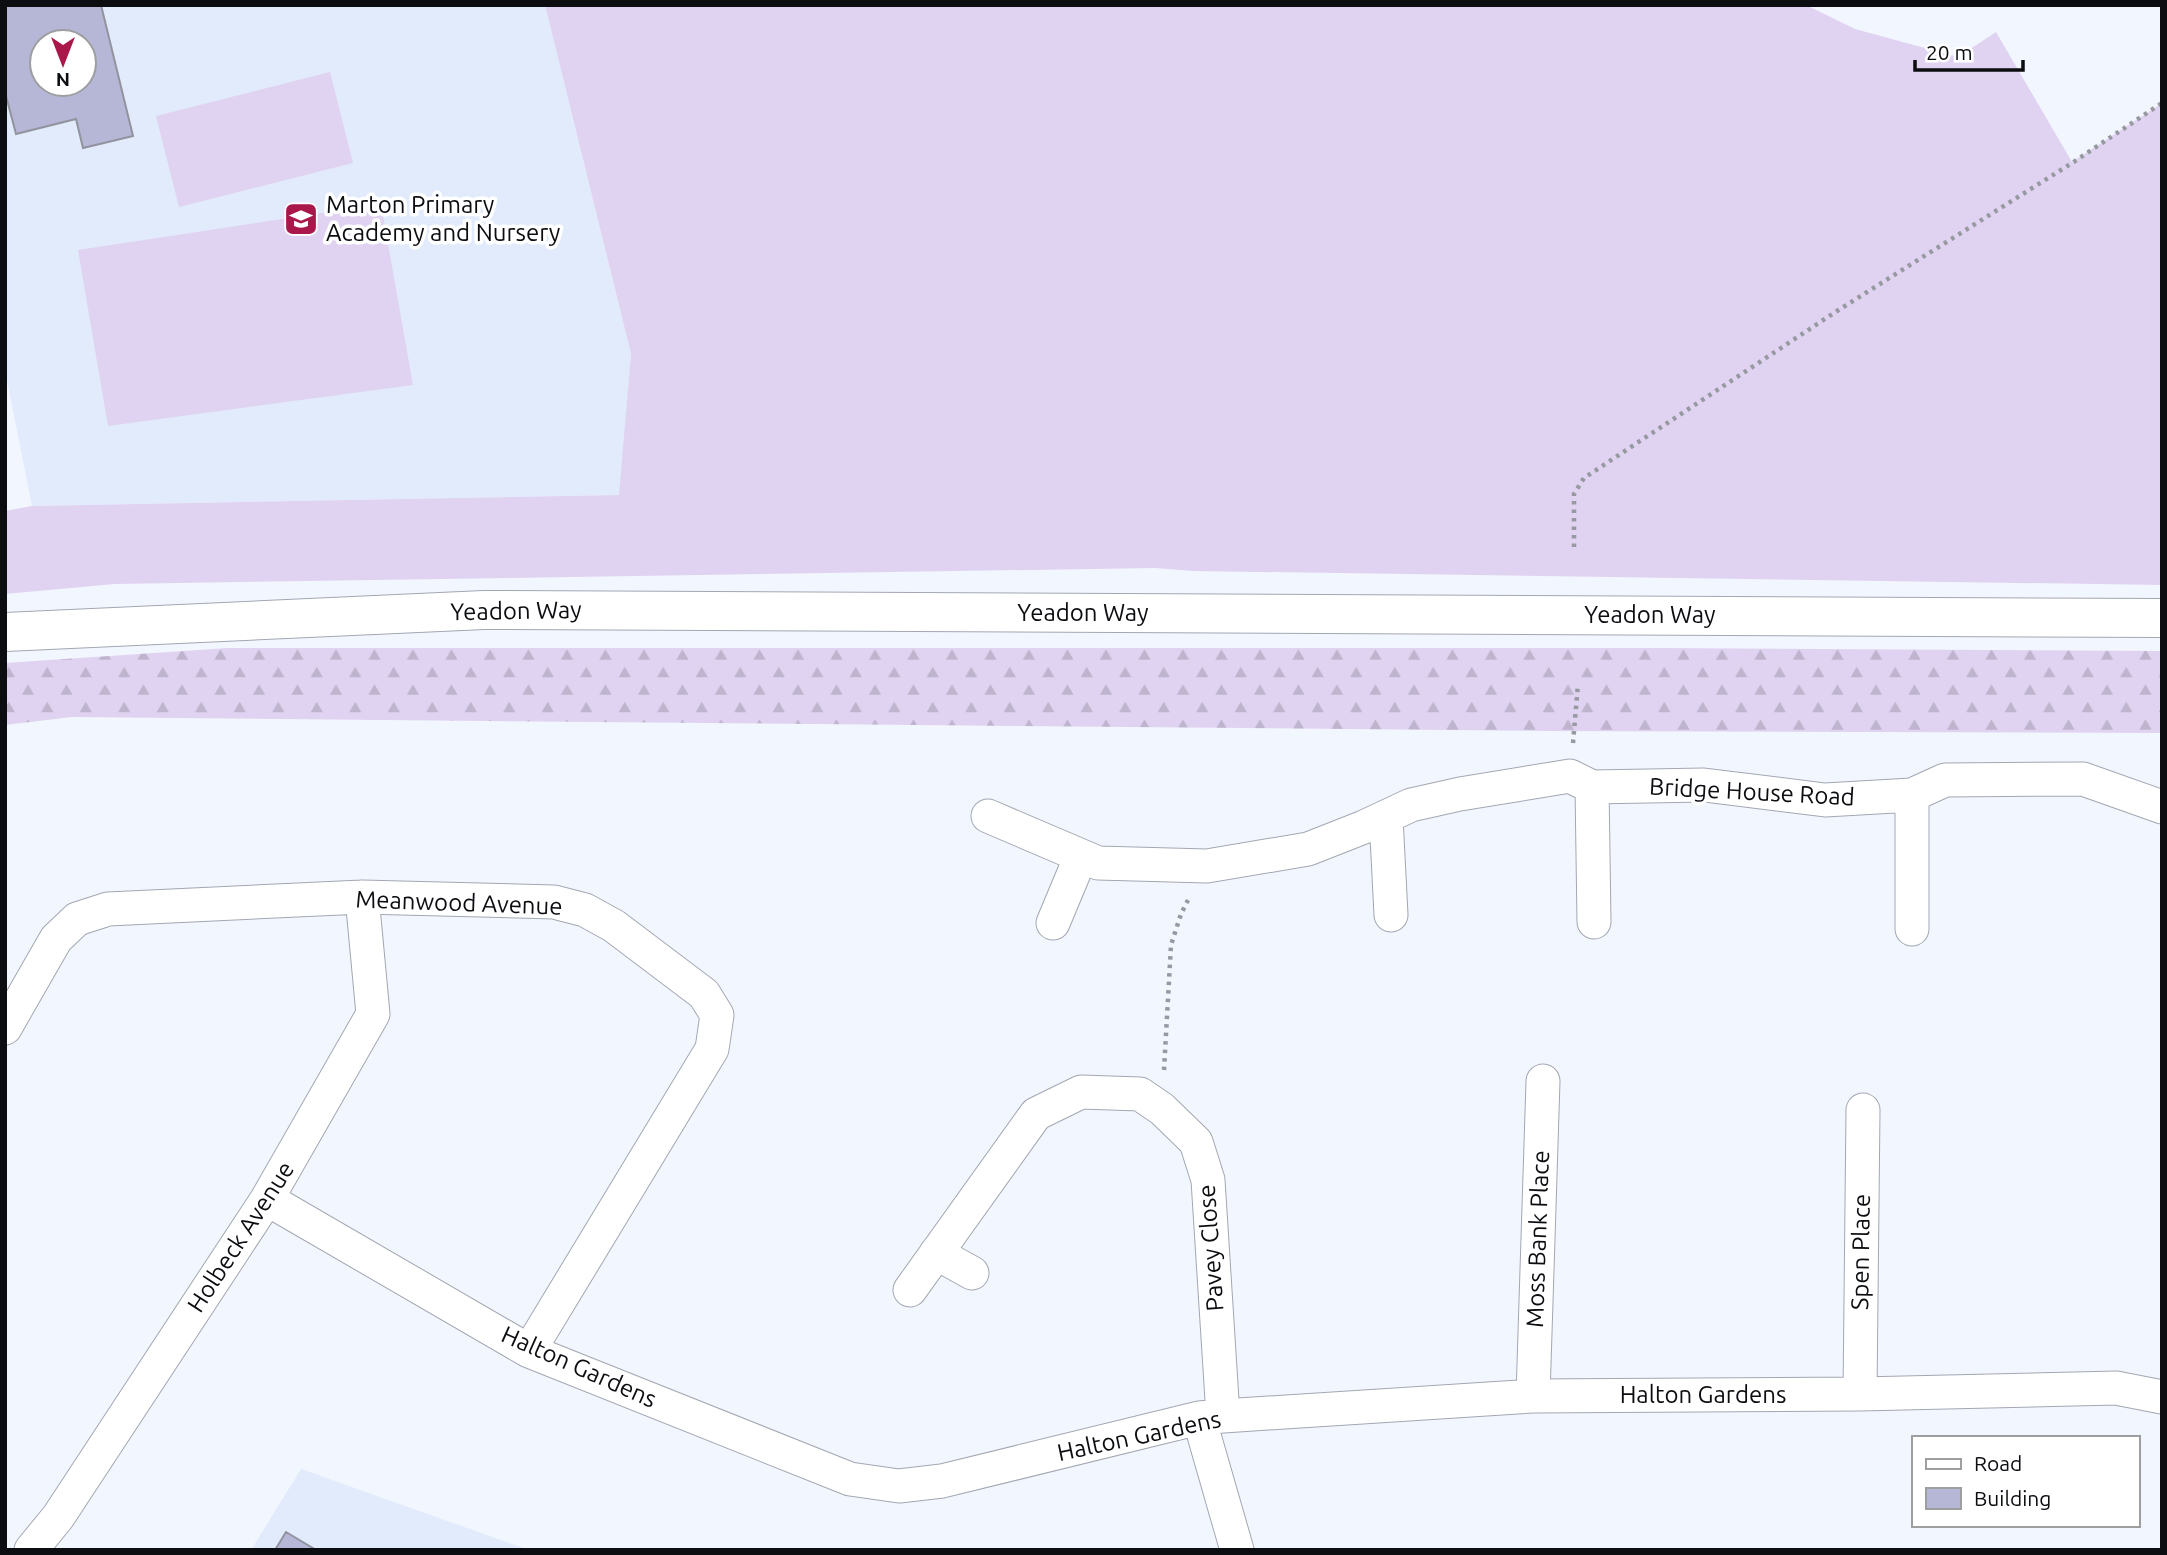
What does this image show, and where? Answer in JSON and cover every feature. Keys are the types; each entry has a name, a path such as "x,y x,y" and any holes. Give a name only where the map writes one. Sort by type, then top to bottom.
{"street":[{"name":"Yeadon Way","path":"5,632 484,610 2162,618"},
{"name":"Bridge House Road","path":"988,816 1098,863 1207,866 1308,849 1410,806 1460,794 1581,782 1704,785 1825,800 1912,794 1945,780 2083,779 2162,807"},
{"path":"1581,782 1594,922"},
{"path":"1912,794 1912,929"},
{"path":"1386,817 1391,915"},
{"path":"1053,923 1081,856"},
{"name":"Meanwood Avenue","path":"5,1028 56,939 76,919 108,909 362,897 554,902 585,910 614,926 704,994 717,1015 712,1049 529,1351"},
{"name":"Holbeck Avenue","path":"32,1550 66,1505 267,1199 373,1014 362,897"},
{"name":"Moss Bank Place","path":"1533,1396 1543,1082"},
{"name":"Pavey Close","path":"910,1290 1036,1114 1081,1092 1140,1094 1162,1109 1196,1142 1208,1180 1211,1417 1237,1550"},
{"name":"Spen Place","path":"1860,1394 1863,1110"},
{"name":"Halton Gardens","path":"267,1199 529,1351 850,1479 899,1486 942,1481 1211,1417 1533,1396 1860,1394 2116,1388 2162,1397"},
{"path":"936,1253 972,1273"}],"path":[{"path":"1574,547 1574,494 1584,478 1837,311 2162,103"},
{"path":"1578,684 1581,782"},
{"path":"1162,1109 1171,945 1181,914 1207,866"}],"shaded area":[{"name":"Marton Primary Academy and Nursery","path":"5,5 545,5 631,354 620,495 32,506 5,370"},
{"path":"301,1469 529,1550 251,1550"}],"green space":[{"path":"545,5 1806,5 1855,29 1958,57 1996,32 2072,162 2162,103 2162,585 1193,571 1155,568 115,584 5,594 5,511 32,506 619,495 631,354"},
{"path":"330,72 353,163 179,207 156,116"},
{"path":"381,204 413,385 108,426 78,250"},
{"path":"228,648 1660,648 2162,651 2162,733 1550,731 72,717 5,725 5,663"}],"building":[{"path":"5,5 101,5 133,136 83,148 76,119 16,134 5,92"},
{"path":"286,1532 316,1550 275,1550"}],"place":[{"name":"Marton Primary Academy and Nursery","path":"301,219"}]}
